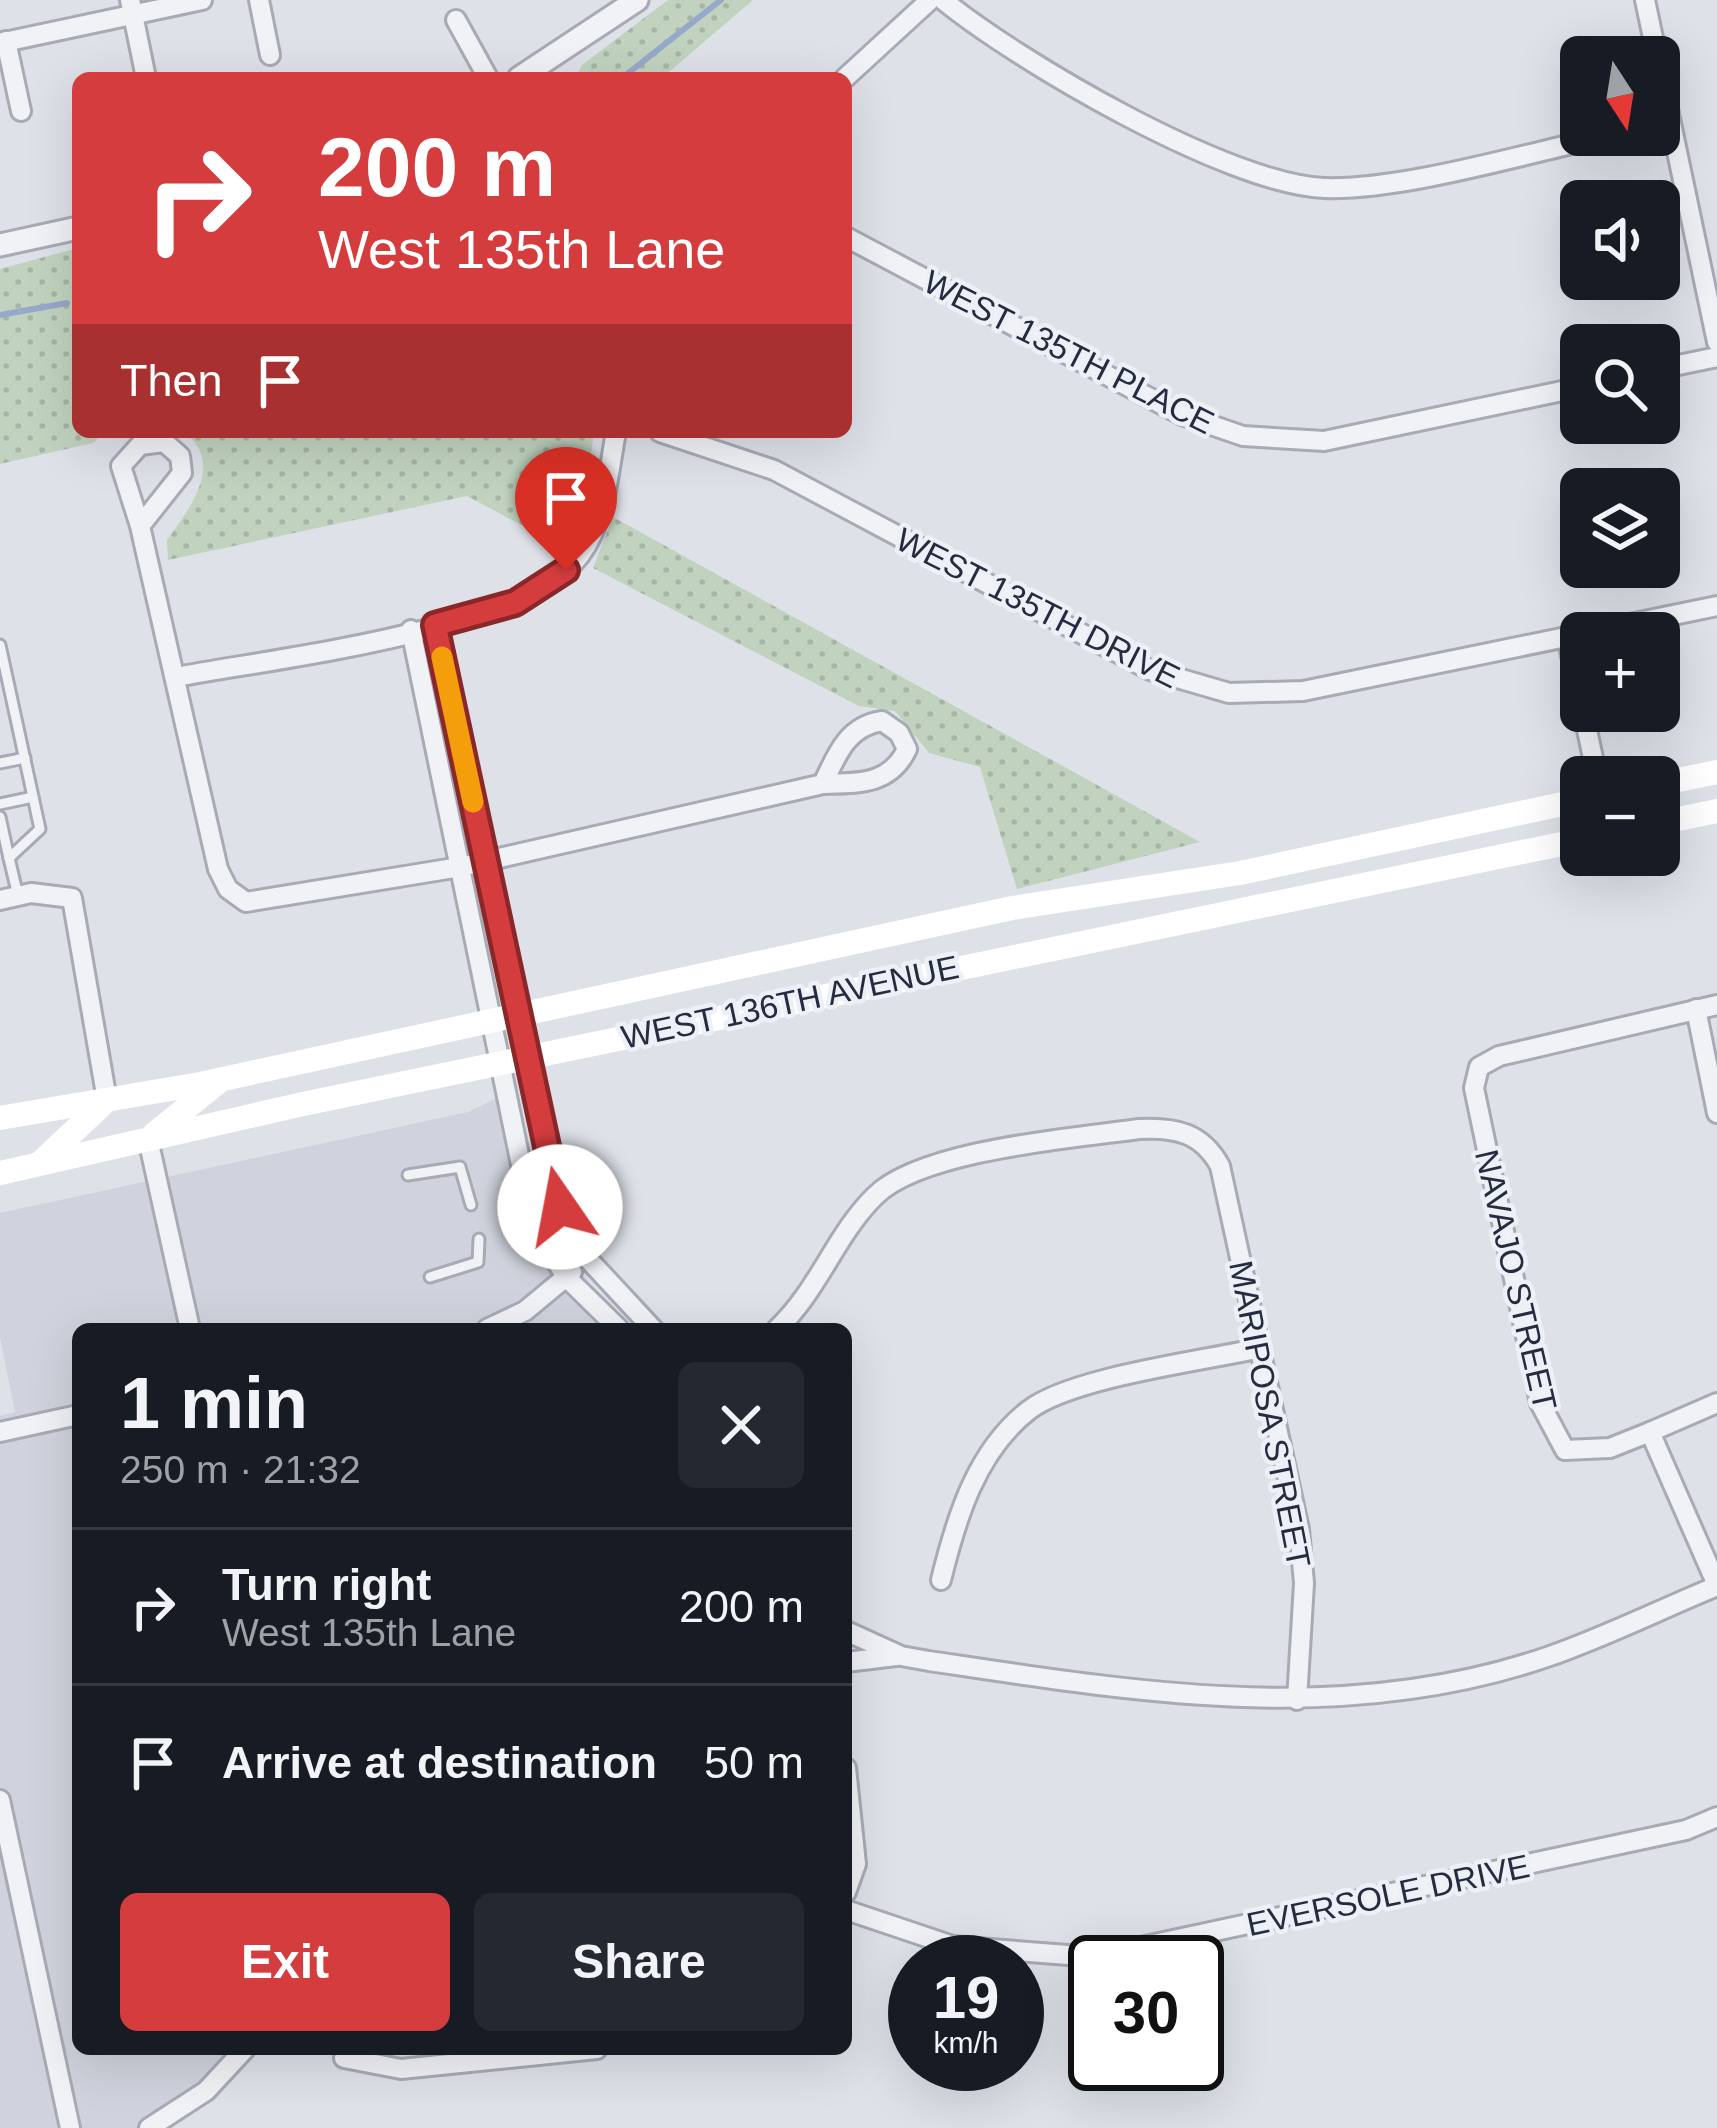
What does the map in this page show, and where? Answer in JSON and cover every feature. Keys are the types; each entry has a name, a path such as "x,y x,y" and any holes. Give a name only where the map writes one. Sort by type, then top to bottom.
{"main road":[{"path":"1680,780 1717,772"},
{"name":"WEST 136TH AVENUE","path":"0,1118 222,1079 1012,908 1240,873 1560,804"},
{"path":"1680,819 1717,811"},
{"name":"WEST 136TH AVENUE","path":"0,1173 1560,844"},
{"path":"148,1139 222,1079"},
{"path":"38,1165 106,1100"}],"street":[{"path":"22,111 3,42 132,7 202,0"},
{"path":"260,0 270,55"},
{"path":"544,72 638,0"},
{"path":"851,72 929,0"},
{"path":"944,0 976,27 1060,76 1200,152 1279,182 1363,186 1560,145"},
{"path":"1645,0 1653,36"},
{"path":"132,7 145,72"},
{"path":"456,20 485,72"},
{"path":"1673,156 1717,342"},
{"path":"0,245 72,230"},
{"name":"WEST 135TH PLACE","path":"852,240 1183,415 1243,436 1324,441 1560,391"},
{"path":"1680,365 1717,357"},
{"path":"177,677 435,625 515,603 566,570 600,519 615,438"},
{"name":"WEST 135TH DRIVE","path":"678,438 774,470 1150,670 1190,686 1274,694 1560,636"},
{"path":"140,526 218,869 236,897 275,900 460,866 823,784 870,783 898,768 907,749 899,733 882,721 869,723 842,742 823,784"},
{"name":"WEST 135TH DRIVE","path":"1680,613 1717,606"},
{"path":"435,625 560,1207 588,1259 647,1323"},
{"path":"411,630 532,1223 566,1277 613,1323"},
{"path":"9,898 57,893 71,898 106,1100"},
{"path":"1717,1004 1696,1009 1717,1113"},
{"name":"NAVAJO STREET","path":"1650,1432 1587,1451 1564,1450 1551,1428 1540,1403 1477,1113 1479,1067 1522,1048 1696,1009"},
{"name":"MARIPOSA STREET","path":"782,1323 813,1288 873,1197 894,1181 928,1166 1029,1144 1166,1127 1198,1137 1220,1166 1299,1529 1304,1583 1297,1700"},
{"path":"148,1139 189,1323"},
{"path":"504,1323 588,1259"},
{"path":"941,1580 968,1490 996,1445 1030,1409 1072,1390 1260,1348"},
{"path":"852,1661 901,1656 1172,1697 1297,1700 1397,1691 1547,1657 1717,1585 1650,1432 1717,1403"},
{"path":"0,1432 72,1416"},
{"path":"852,1634 901,1656"},
{"path":"0,1800 70,2128"},
{"name":"EVERSOLE DRIVE","path":"852,1912 953,1946 1094,1957 1597,1850 1717,1817"},
{"path":"852,1826 856,1864 852,1875"},
{"path":"149,2128 206,2091 239,2055"},
{"path":"344,2058 401,2069 538,2055"}],"lane":[{"path":"0,644 40,829 9,858"},
{"path":"0,763 25,758"},
{"path":"0,804 33,797"},
{"path":"0,817 9,858 9,898"},
{"path":"408,1175 460,1167 471,1204"},
{"path":"430,1277 478,1262 478,1239"}],"shaded area":[{"path":"504,1095 533,1223 613,1323 72,1323 72,2055 238,2055 149,2128 0,2128 0,1416 15,1412 0,1337 0,1213 468,1112"}],"green space":[{"path":"668,0 753,0 669,72 579,72"},
{"path":"72,250 72,438 98,438 93,443 0,464 0,269"},
{"path":"190,438 593,438 585,497 559,545 467,496 168,560 167,540 200,486 202,458"},
{"path":"613,517 1200,842 1017,889 980,767 929,753 895,711 859,706 593,568"}],"waterway":[{"path":"630,72 721,0"},
{"path":"0,315 67,303"}],"slow traffic":[{"path":"442,657 473,802"}],"route":[{"path":"560,1207 435,625 499,610 550,584 566,570"}]}
